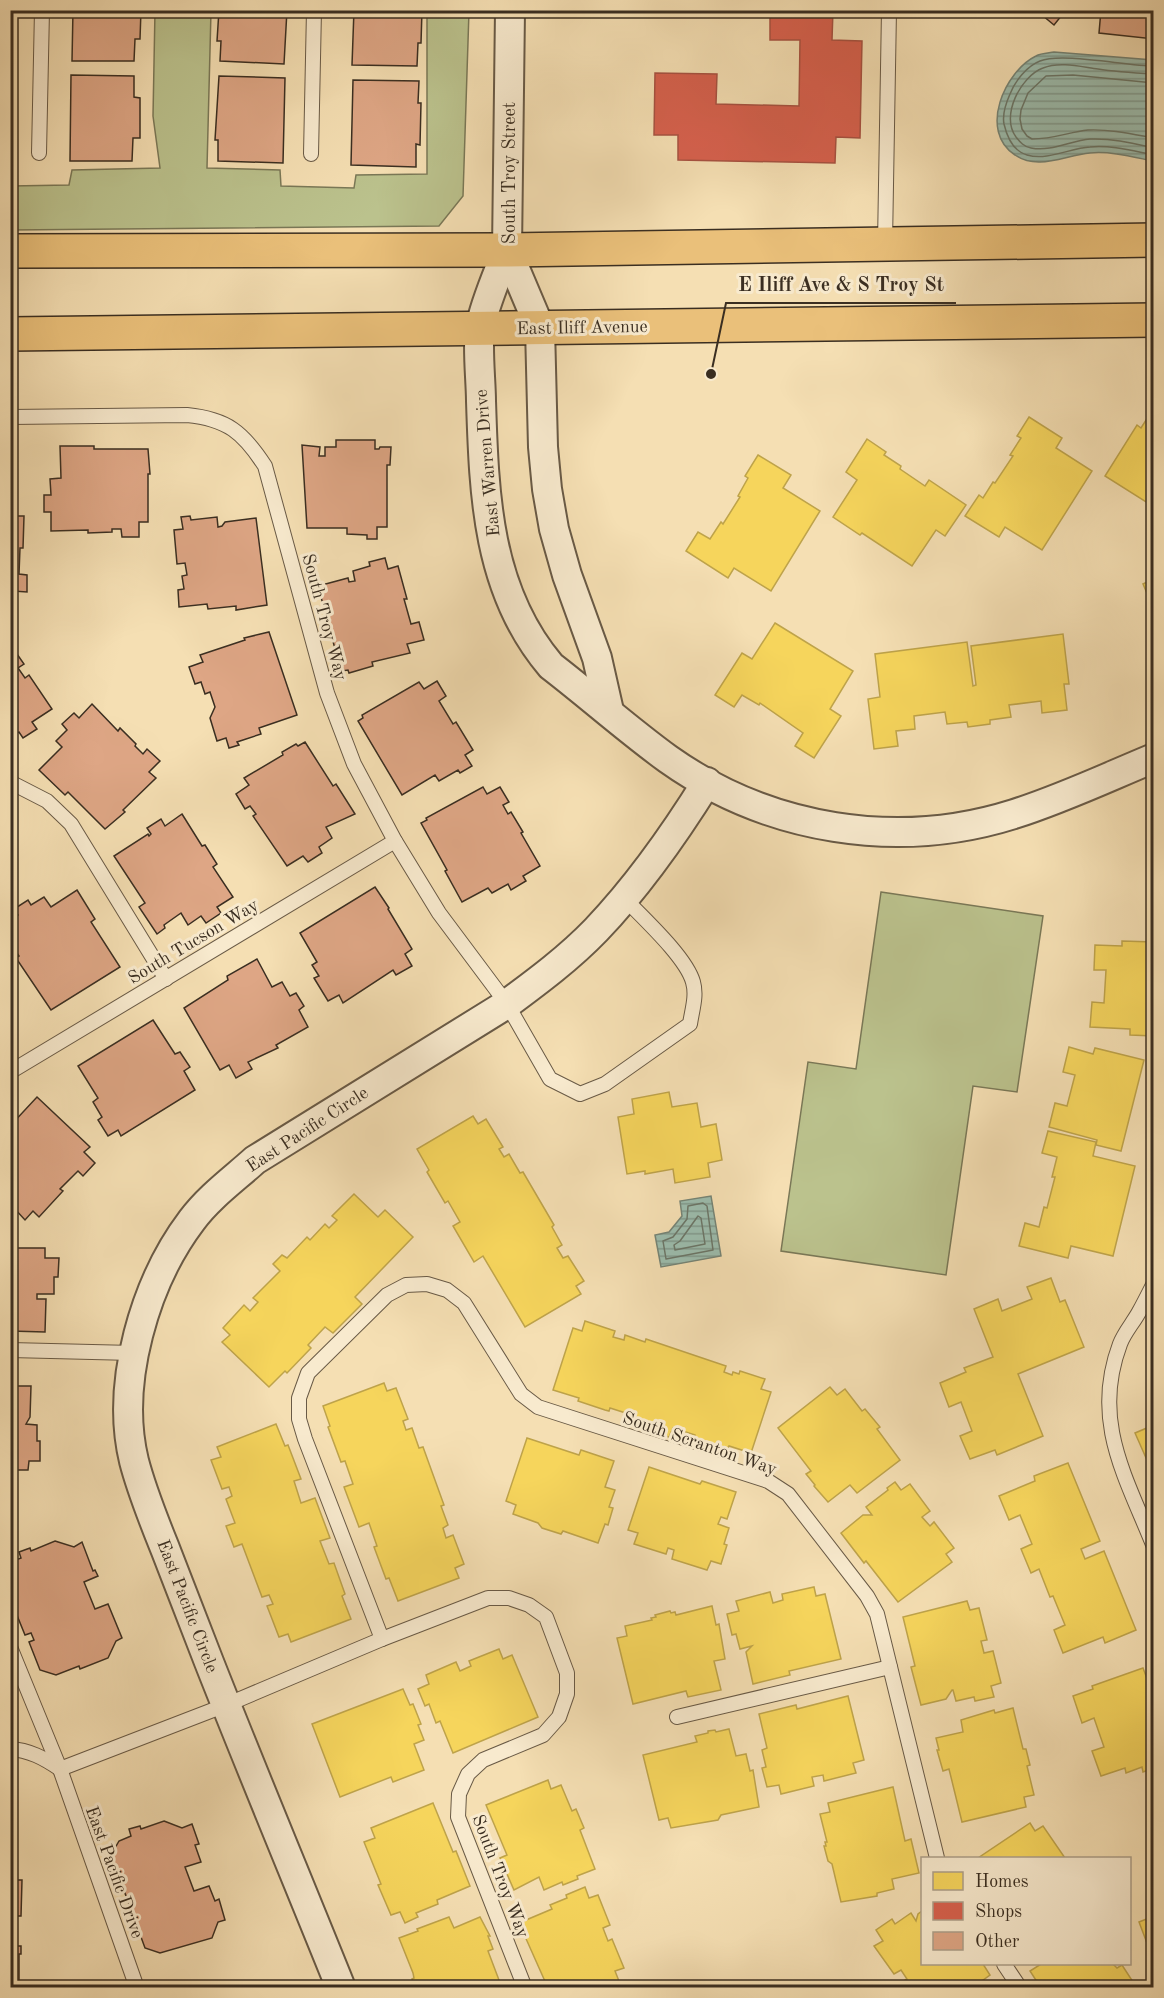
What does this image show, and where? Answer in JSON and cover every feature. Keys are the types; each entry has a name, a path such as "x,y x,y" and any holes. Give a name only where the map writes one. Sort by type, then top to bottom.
{"main road":[{"path":"10,251 507,250 1154,240"},
{"name":"East Iliff Avenue","path":"10,334 1154,320"}],"street":[{"name":"South Troy Street","path":"510,10 507,250 540,328"},
{"name":"East Warren Drive","path":"507,250 480,329 482,444 486,492 492,538 507,593 523,626 551,666 669,760 734,797 803,821 867,832 925,832 957,828 1014,814 1154,758"},
{"path":"540,328 543,447 547,489 567,575 597,658 609,711"},
{"name":"East Pacific Circle","path":"341,1988 226,1705 144,1496 133,1458 129,1411 133,1353 147,1302 167,1259 193,1219 219,1191 255,1160 507,1004 544,977 594,932 640,880 680,825 706,782"}],"lane":[{"path":"39,153 42,10"},
{"path":"311,154 314,10"},
{"path":"885,243 889,10"},
{"name":"South Troy Way","path":"10,417 187,415 206,417 231,428 250,443 265,466 327,693 354,764 395,841 439,913 507,1004 550,1079 580,1094 605,1083 690,1024 695,999 693,981 680,958 624,898"},
{"path":"10,782 47,801 71,824 166,979"},
{"name":"South Tucson Way","path":"10,1072 395,841"},
{"path":"1154,1283 1121,1342 1110,1376 1108,1416 1114,1448 1154,1548"},
{"name":"South Scranton Way","path":"382,1639 305,1439 299,1419 299,1398 308,1373 387,1294 406,1286 427,1284 447,1290 464,1303 521,1394 538,1407 768,1481 788,1494 867,1596 877,1614 938,1857"},
{"path":"10,1350 133,1353"},
{"name":"South Troy Way","path":"226,1705 382,1639 488,1598 509,1598 529,1605 546,1617 567,1673 567,1694 559,1717 543,1735 483,1760 468,1774 459,1794 458,1817 525,1988"},
{"name":"East Pacific Drive","path":"10,1647 60,1769 137,1988"},
{"path":"677,1717 890,1666"},
{"path":"10,1749 19,1749 42,1757 60,1769 226,1705"},
{"path":"1005,1965 1020,1988"}],"green space":[{"path":"155,11 211,11 207,168 280,170 281,186 354,188 356,175 427,174 427,11 469,11 463,196 439,226 11,230 11,186 69,185 72,170 160,168 153,116"},
{"path":"881,892 1043,916 1017,1092 973,1086 946,1275 781,1251 808,1062 856,1069"}],"water":[{"path":"1054,52 1153,60 1153,161 1098,153 1033,162 1015,155 1004,144 998,132 997,117 1006,88 1014,74 1025,64 1038,55"},
{"path":"711,1196 721,1256 661,1267 655,1235 669,1232 682,1216 680,1201"}],"building: Homes":[{"path":"1150,414 1154,416 1154,507 1105,476 1137,425 1141,428"},
{"path":"1029,417 1062,438 1056,448 1092,471 1042,550 1005,527 999,537 965,516 979,495 983,498 993,482 995,483 1013,456 1010,455 1021,438 1017,436"},
{"path":"867,439 886,452 884,455 901,466 900,469 925,486 929,480 966,505 945,536 936,530 912,566 833,517 857,480 846,472"},
{"path":"758,455 791,475 783,488 820,511 771,591 734,568 728,578 686,551 698,532 710,539 721,522 723,524 740,497 738,496 748,478 745,476"},
{"path":"1154,579 1154,610 1143,584"},
{"path":"775,623 853,671 830,709 841,716 814,758 795,746 803,733 760,703 759,705 742,695 734,707 715,695 742,653 752,659"},
{"path":"1063,634 1069,684 1064,684 1067,710 1042,713 1041,701 1009,705 1011,717 990,720 990,724 968,727 967,722 947,724 945,712 914,716 915,729 896,731 898,746 874,749 868,699 880,697 875,654 967,642 973,686 976,685 971,646"},
{"path":"1122,941 1154,942 1154,1036 1130,1035 1130,1029 1090,1027 1092,1002 1104,1003 1106,970 1094,970 1095,945 1122,946"},
{"path":"1069,1047 1093,1054 1095,1048 1144,1060 1121,1151 1096,1145 1097,1140 1049,1127 1055,1103 1067,1106 1075,1075 1063,1072"},
{"path":"669,1092 672,1107 697,1103 701,1127 716,1124 722,1160 708,1163 710,1177 675,1183 673,1169 645,1174 645,1171 627,1174 618,1117 634,1114 632,1099"},
{"path":"473,1116 478,1124 486,1119 503,1147 499,1149 504,1157 509,1154 520,1173 523,1172 554,1225 552,1227 562,1245 557,1248 563,1258 568,1256 584,1281 576,1286 581,1294 525,1327 483,1256 474,1262 453,1226 460,1222 448,1201 445,1203 417,1149"},
{"path":"1048,1131 1096,1142 1093,1156 1135,1166 1113,1256 1071,1246 1068,1258 1019,1246 1025,1223 1039,1227 1044,1207 1047,1208 1055,1177 1052,1177 1057,1157 1042,1153"},
{"path":"354,1194 378,1217 385,1210 413,1237 355,1297 362,1304 333,1333 325,1327 308,1345 311,1348 287,1373 285,1371 269,1387 222,1342 230,1335 223,1328 244,1305 250,1311 258,1302 253,1298 280,1271 273,1264 282,1255 287,1258 307,1237 310,1240 325,1224 329,1228 337,1220 332,1216"},
{"path":"1051,1278 1060,1302 1065,1300 1084,1347 1018,1374 1043,1436 997,1455 995,1450 970,1459 960,1436 972,1431 961,1402 949,1407 940,1383 966,1372 964,1368 993,1357 974,1309 998,1299 1002,1311 1032,1299 1027,1287"},
{"path":"585,1321 615,1331 613,1337 624,1340 625,1335 645,1342 646,1339 726,1366 724,1372 732,1375 733,1372 739,1374 740,1371 765,1379 761,1389 771,1392 751,1453 729,1446 727,1449 673,1428 669,1437 629,1424 632,1415 610,1408 609,1411 605,1410 578,1401 579,1398 553,1390 573,1328 582,1331"},
{"path":"384,1383 387,1391 396,1388 408,1419 403,1421 406,1430 412,1428 419,1448 423,1447 444,1505 441,1506 448,1525 443,1528 446,1538 453,1535 464,1564 455,1568 459,1578 398,1601 389,1578 386,1579 374,1547 377,1546 369,1523 359,1527 344,1487 353,1484 345,1461 341,1462 323,1406"},
{"path":"830,1387 837,1395 845,1389 862,1411 865,1409 880,1427 877,1429 900,1460 857,1493 850,1485 828,1502 806,1474 811,1471 778,1428"},
{"path":"276,1424 285,1446 288,1445 301,1479 294,1481 301,1503 315,1498 330,1538 320,1541 329,1564 334,1563 345,1594 342,1596 351,1619 291,1642 288,1634 279,1637 267,1606 273,1604 269,1595 262,1597 242,1544 234,1547 226,1526 235,1523 226,1499 232,1496 229,1487 222,1489 211,1460 221,1457 217,1447"},
{"path":"1154,1425 1154,1476 1135,1433"},
{"path":"527,1438 579,1455 581,1450 614,1461 605,1487 615,1490 609,1507 613,1508 608,1525 605,1524 598,1543 563,1531 561,1534 542,1528 538,1523 513,1514 516,1505 506,1501"},
{"path":"1068,1463 1100,1541 1081,1549 1085,1559 1104,1551 1136,1630 1105,1643 1103,1637 1063,1653 1054,1630 1065,1625 1053,1596 1050,1597 1039,1569 1031,1573 1021,1549 1032,1544 1020,1515 1009,1520 999,1496 1035,1481 1034,1476"},
{"path":"649,1467 700,1484 702,1481 736,1492 727,1519 721,1517 718,1524 729,1528 721,1564 711,1561 707,1570 672,1559 674,1550 668,1548 666,1554 634,1544 638,1533 628,1530"},
{"path":"895,1482 901,1490 910,1484 930,1511 922,1517 930,1526 934,1522 954,1548 946,1554 952,1562 898,1602 841,1533 863,1515 872,1515 866,1507"},
{"path":"814,1587 816,1596 825,1594 841,1659 789,1671 790,1675 753,1684 746,1652 752,1646 740,1649 736,1634 732,1635 727,1614 739,1611 736,1601 770,1592 773,1603 783,1600 782,1594"},
{"path":"967,1601 970,1610 979,1608 987,1640 981,1641 984,1653 993,1651 1001,1683 991,1686 994,1697 975,1701 974,1697 956,1701 952,1690 946,1699 921,1705 911,1667 915,1666 903,1617"},
{"path":"712,1606 716,1625 719,1624 725,1659 714,1661 721,1690 688,1697 686,1691 633,1704 617,1638 627,1636 625,1626 652,1620 651,1618 656,1617 655,1615 670,1611 675,1612 676,1615"},
{"path":"499,1649 503,1659 512,1655 538,1717 453,1753 440,1721 436,1723 429,1704 425,1706 418,1689 429,1684 426,1675 456,1662 460,1671 471,1666 469,1661"},
{"path":"1143,1668 1154,1697 1154,1768 1143,1772 1142,1767 1126,1773 1125,1768 1101,1776 1092,1751 1104,1747 1094,1718 1082,1723 1073,1696 1093,1689 1092,1686"},
{"path":"403,1689 410,1705 413,1704 421,1724 418,1725 424,1740 414,1744 424,1770 393,1782 391,1777 340,1797 312,1724"},
{"path":"848,1696 864,1760 853,1763 856,1773 824,1781 823,1775 812,1777 814,1786 781,1794 779,1785 767,1787 762,1768 766,1767 762,1750 767,1748 759,1714 796,1705 797,1709"},
{"path":"1013,1708 1023,1749 1026,1749 1030,1765 1027,1766 1034,1795 1024,1797 1026,1807 962,1822 949,1769 943,1771 936,1738 963,1732 961,1720 994,1710 995,1713"},
{"path":"729,1729 736,1756 746,1754 750,1771 753,1770 759,1807 721,1815 718,1820 671,1828 668,1818 659,1820 643,1755 697,1742 695,1736 708,1733 708,1731"},
{"path":"548,1780 551,1789 561,1785 572,1811 576,1809 584,1828 580,1830 595,1869 577,1876 578,1879 563,1885 562,1882 544,1890 539,1877 514,1890 500,1858 507,1855 486,1805"},
{"path":"893,1787 905,1841 911,1839 919,1873 892,1879 894,1889 877,1893 877,1896 841,1902 832,1864 828,1861 824,1846 827,1842 820,1814 830,1812 828,1803"},
{"path":"433,1803 470,1886 437,1900 438,1904 416,1913 418,1917 405,1923 400,1912 391,1915 364,1842 375,1838 371,1828"},
{"path":"1030,1823 1035,1831 1043,1826 1064,1857 979,1857"},
{"path":"585,1887 589,1898 598,1895 610,1925 603,1928 608,1941 612,1939 624,1968 615,1971 619,1981 604,1988 548,1988 519,1923 552,1909 550,1905"},
{"path":"921,1912 921,1965 984,1965 990,1975 972,1988 906,1988 902,1982 907,1979 901,1970 894,1974 874,1946 883,1941 876,1930 892,1919 895,1924 911,1913 916,1921"},
{"path":"1154,1916 1154,1941 1147,1943 1139,1922"},
{"path":"449,1917 454,1928 480,1917 490,1936 488,1936 493,1949 488,1951 502,1988 415,1988 413,1973 399,1938"},
{"path":"1039,1965 1114,1965 1117,1968 1122,1965 1137,1988 1041,1988 1030,1971"}],"building: Shops":[{"path":"710,10 833,10 832,40 862,41 860,138 836,137 835,163 678,160 678,135 654,135 655,73 717,74 716,104 799,106 800,40 770,40 770,16 710,14"}],"building: Other":[{"path":"73,10 141,10 140,39 135,39 134,61 72,61"},
{"path":"219,10 287,10 284,64 220,61 221,41 217,41"},
{"path":"354,10 422,10 421,43 418,43 417,66 352,65"},
{"path":"1036,10 1066,10 1054,25"},
{"path":"1101,10 1154,10 1154,39 1099,33"},
{"path":"71,75 134,76 134,97 140,98 140,138 133,138 132,161 70,161"},
{"path":"219,76 285,78 283,163 218,161 218,140 215,140"},
{"path":"353,80 419,81 420,145 416,144 416,167 351,165"},
{"path":"336,440 375,440 375,449 391,447 390,465 387,465 387,527 377,527 377,539 367,539 367,535 347,534 347,528 307,528 302,445 320,447 319,456 325,456 325,447 336,447"},
{"path":"60,446 94,446 94,449 148,449 150,474 148,474 148,522 139,522 139,537 122,537 121,529 112,529 112,532 88,533 88,530 51,531 51,512 44,512 44,495 51,495 50,479 61,478"},
{"path":"10,503 15,503 15,516 24,516 19,574 27,575 27,592 13,591 11,600"},
{"path":"190,516 191,520 217,517 218,527 225,522 256,518 267,605 236,610 236,606 208,609 207,604 179,607 178,590 184,589 182,576 187,575 185,563 177,564 174,530 183,529 181,517"},
{"path":"385,558 388,569 398,566 411,624 419,622 424,640 407,644 410,653 372,662 373,666 349,673 348,670 341,671 318,586 348,578 349,582 355,581 353,571 370,566 369,562"},
{"path":"269,632 297,715 259,728 261,734 237,742 239,745 229,748 226,738 217,741 210,718 215,707 210,692 205,694 201,682 195,684 189,667 203,662 200,655 245,640 244,638"},
{"path":"10,644 24,664 18,668 25,678 29,675 52,709 32,722 37,729 23,738 19,732 10,738"},
{"path":"437,681 446,696 439,701 453,724 456,722 473,750 465,755 472,766 460,773 458,770 439,781 435,775 402,795 358,721 363,718 362,715 419,682 424,689"},
{"path":"92,704 118,731 120,728 143,754 147,749 160,761 149,772 156,778 123,810 125,812 105,829 68,792 65,795 39,770 62,747 56,741 67,730 62,724 74,713 79,718"},
{"path":"305,742 333,786 336,784 355,814 326,827 332,838 319,847 322,853 308,862 303,856 287,866 253,816 256,814 250,806 245,809 236,794 249,785 244,778 283,755 282,752"},
{"path":"483,787 487,794 500,787 509,802 503,805 508,814 511,812 540,866 523,876 526,881 511,890 508,884 492,893 488,888 462,902 421,823 427,820 426,818"},
{"path":"182,814 202,846 205,845 217,864 213,867 233,897 217,907 221,913 206,923 201,916 188,925 181,913 164,925 165,928 157,934 139,907 145,903 114,856 148,834 149,836 151,834 147,828 161,819 165,826"},
{"path":"375,887 412,949 405,954 412,966 396,975 393,970 343,1003 339,995 328,1001 314,978 319,976 312,965 317,962 300,933"},
{"path":"77,890 95,919 91,922 120,967 51,1010 16,958 19,956 10,942 10,919 18,915 14,909 28,900 31,905 44,897 51,907"},
{"path":"257,959 272,987 282,982 290,996 296,993 304,1006 299,1010 308,1027 276,1045 278,1048 248,1062 252,1069 236,1078 229,1065 220,1070 184,1008 228,980 227,976"},
{"path":"153,1020 175,1054 180,1052 190,1067 184,1071 195,1090 121,1136 118,1130 108,1136 98,1120 102,1117 93,1102 98,1098 78,1066"},
{"path":"37,1097 90,1147 84,1152 95,1163 83,1176 78,1171 60,1189 63,1191 39,1217 33,1211 25,1220 10,1201 10,1126"},
{"path":"13,1248 45,1248 45,1258 59,1258 58,1277 54,1277 54,1294 37,1294 37,1299 46,1299 45,1332 10,1331 10,1256 13,1256"},
{"path":"10,1386 31,1386 30,1417 26,1424 37,1425 40,1461 29,1461 28,1470 10,1470"},
{"path":"55,1541 74,1547 82,1542 93,1571 95,1570 98,1576 84,1582 95,1609 108,1604 122,1638 116,1641 108,1658 56,1675 40,1670 29,1642 34,1640 31,1633 25,1635 10,1598 10,1562 21,1558 19,1552 30,1548 31,1551"},
{"path":"164,1821 182,1828 192,1824 199,1844 195,1845 201,1862 185,1867 194,1891 209,1886 215,1901 219,1899 225,1920 218,1922 212,1938 160,1953 145,1948 111,1855 119,1841 131,1836 129,1829 140,1826 141,1829"},
{"path":"10,1877 14,1880 22,1880 21,1916 10,1916"},
{"path":"10,1946 21,1946 21,1954 19,1954 19,1982 10,1984"}],"place":[{"name":"E Iliff Ave & S Troy St","path":"711,374"}]}
